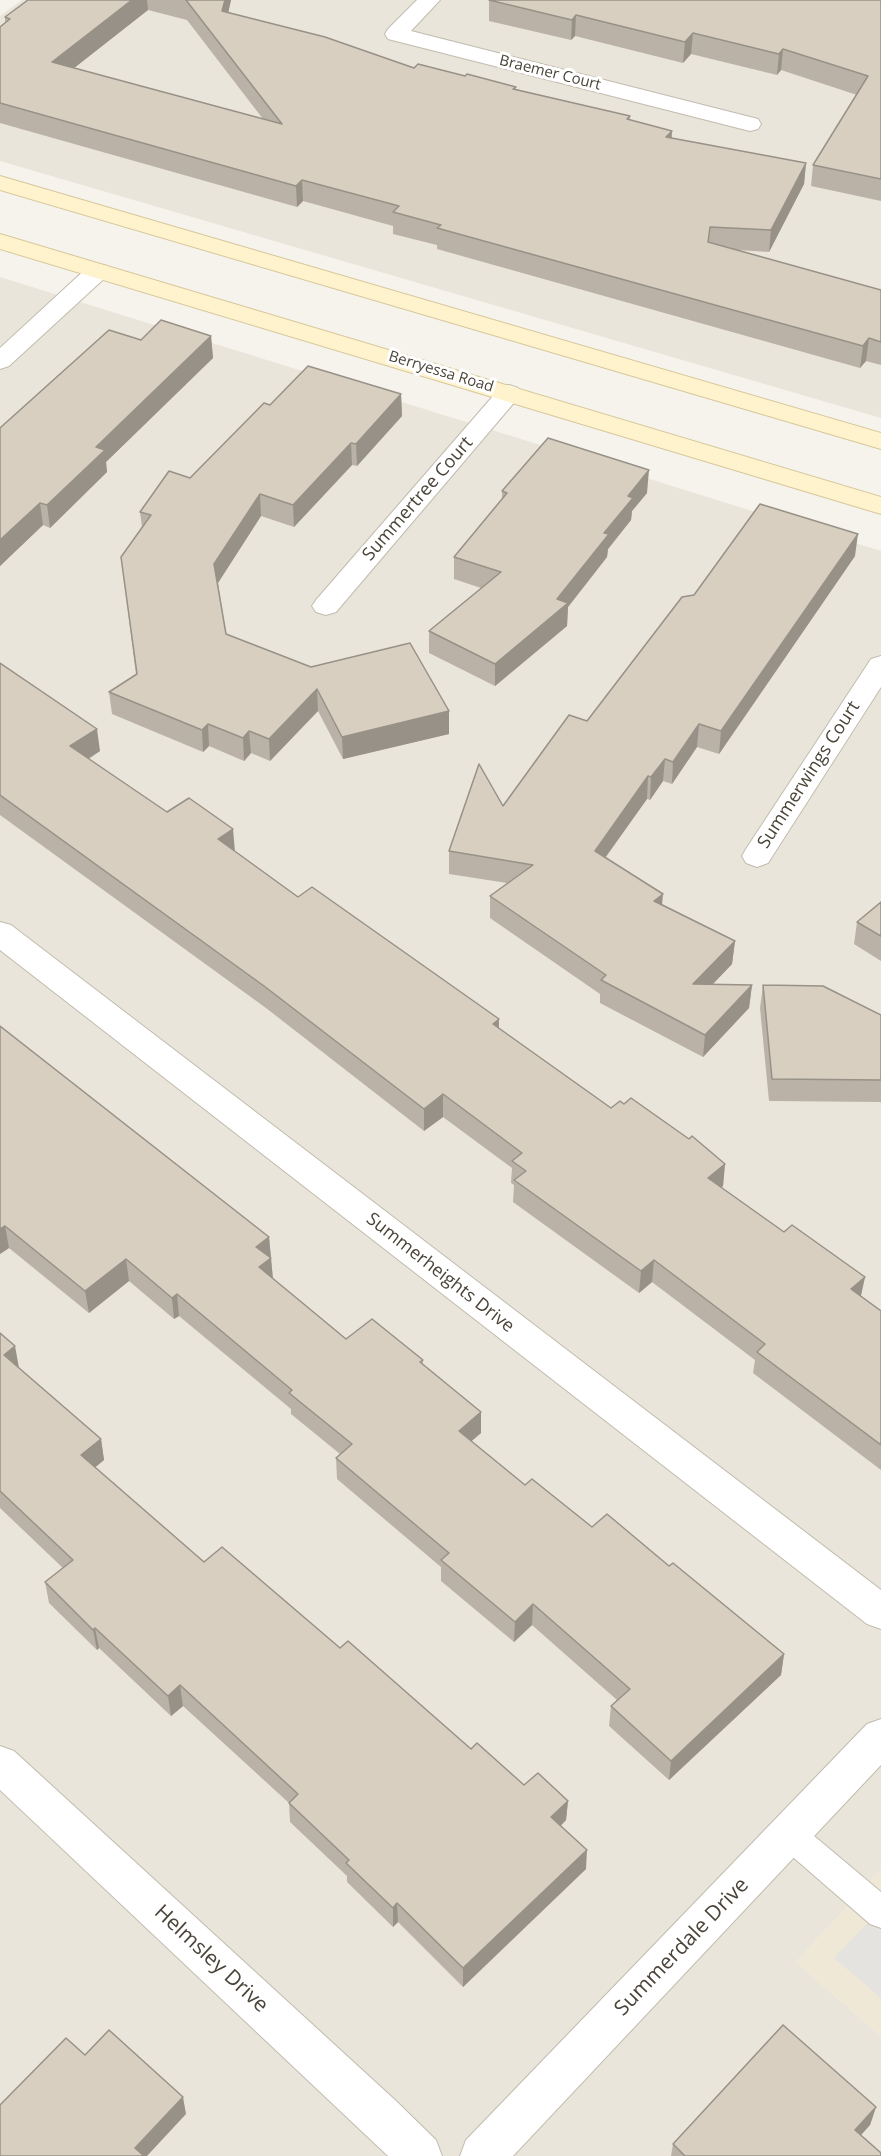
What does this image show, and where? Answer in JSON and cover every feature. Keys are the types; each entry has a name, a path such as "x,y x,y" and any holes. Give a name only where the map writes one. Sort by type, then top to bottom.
{"main road":[{"path":"0,183 881,441"},
{"name":"Berryessa Road","path":"0,241 881,506"}],"street":[{"name":"Braemer Court","path":"429,0 396,34 750,124"},
{"path":"0,361 98,271"},
{"name":"Summertree Court","path":"326,606 509,393"},
{"name":"Summerwings Court","path":"757,856 881,665"},
{"name":"Summerheights Drive","path":"0,933 881,1612"},
{"name":"Summerdale Drive","path":"482,2156 881,1737"},
{"name":"Helmsley Drive","path":"0,1764 420,2156"}],"lane":[{"path":"790,1834 881,1913"}],"shaded area":[{"path":"22,0 881,0 881,418 0,161 0,16"},
{"path":"0,277 881,551 881,1870 796,1962 881,2036 881,2156 0,2156"},
{"path":"881,1870 881,2036 796,1962"},
{"path":"881,1909 881,1998 834,1958"}],"building":[{"path":"28,0 132,0 52,62 282,124 186,0 225,0 222,11 325,37 414,68 418,64 465,76 467,74 516,87 513,89 630,116 627,119 672,131 666,137 806,163 771,230 710,227 708,242 881,290 881,342 869,338 863,346 437,228 441,225 393,212 399,206 302,180 296,186 0,103 0,27 10,19 5,17"},
{"path":"489,0 881,0 881,179 813,165 868,76 783,49 779,54 693,33 685,42 576,15 572,20"},
{"path":"161,320 211,336 96,447 105,450 47,505 40,503 0,540 0,428 109,330 141,340"},
{"path":"308,366 401,394 356,444 351,443 293,505 260,494 214,564 226,634 311,667 410,643 449,711 342,737 317,689 269,739 249,731 243,738 208,724 202,730 109,692 137,674 121,557 151,515 140,512 169,471 190,478 264,403 270,405"},
{"path":"548,438 649,470 628,496 633,498 604,533 609,534 557,599 568,603 495,664 429,631 501,572 454,557 507,493 502,491"},
{"path":"760,504 858,534 721,731 699,724 673,762 665,759 651,777 648,776 595,851 663,894 654,901 735,941 693,984 752,985 705,1035 601,980 606,975 490,896 533,865 449,851 479,764 503,806 569,715 587,721 682,597 694,595"},
{"path":"0,663 97,729 70,746 167,812 189,798 233,829 218,839 298,897 312,887 499,1019 493,1024 611,1108 620,1101 624,1104 631,1098 689,1139 692,1136 725,1164 708,1178 784,1232 792,1225 865,1277 851,1289 881,1311 881,1445 757,1352 765,1344 654,1260 641,1271 514,1180 526,1171 512,1161 522,1153 443,1094 424,1109 264,986 0,795"},
{"path":"881,902 881,936 857,922"},
{"path":"763,985 823,986 881,1015 881,1080 772,1079"},
{"path":"0,1026 269,1237 256,1247 271,1258 259,1267 346,1339 372,1319 423,1360 420,1362 481,1412 459,1431 525,1485 532,1479 592,1527 607,1514 669,1566 673,1563 784,1654 671,1761 611,1706 630,1689 533,1604 515,1622 441,1560 449,1553 336,1458 352,1444 289,1393 292,1390 177,1294 172,1298 126,1259 85,1291 5,1226 0,1229"},
{"path":"0,1333 15,1346 4,1355 101,1439 81,1455 204,1562 222,1547 340,1648 348,1641 471,1749 477,1743 524,1785 538,1773 568,1801 551,1817 587,1850 463,1968 397,1903 393,1908 346,1863 349,1860 289,1803 298,1794 180,1685 168,1696 95,1628 93,1630 45,1582 73,1560 0,1491"},
{"path":"783,2025 876,2107 855,2130 881,2153 881,2156 685,2156 673,2144"},
{"path":"109,2030 183,2097 135,2148 144,2156 0,2156 0,2105 66,2038 85,2055"}]}
